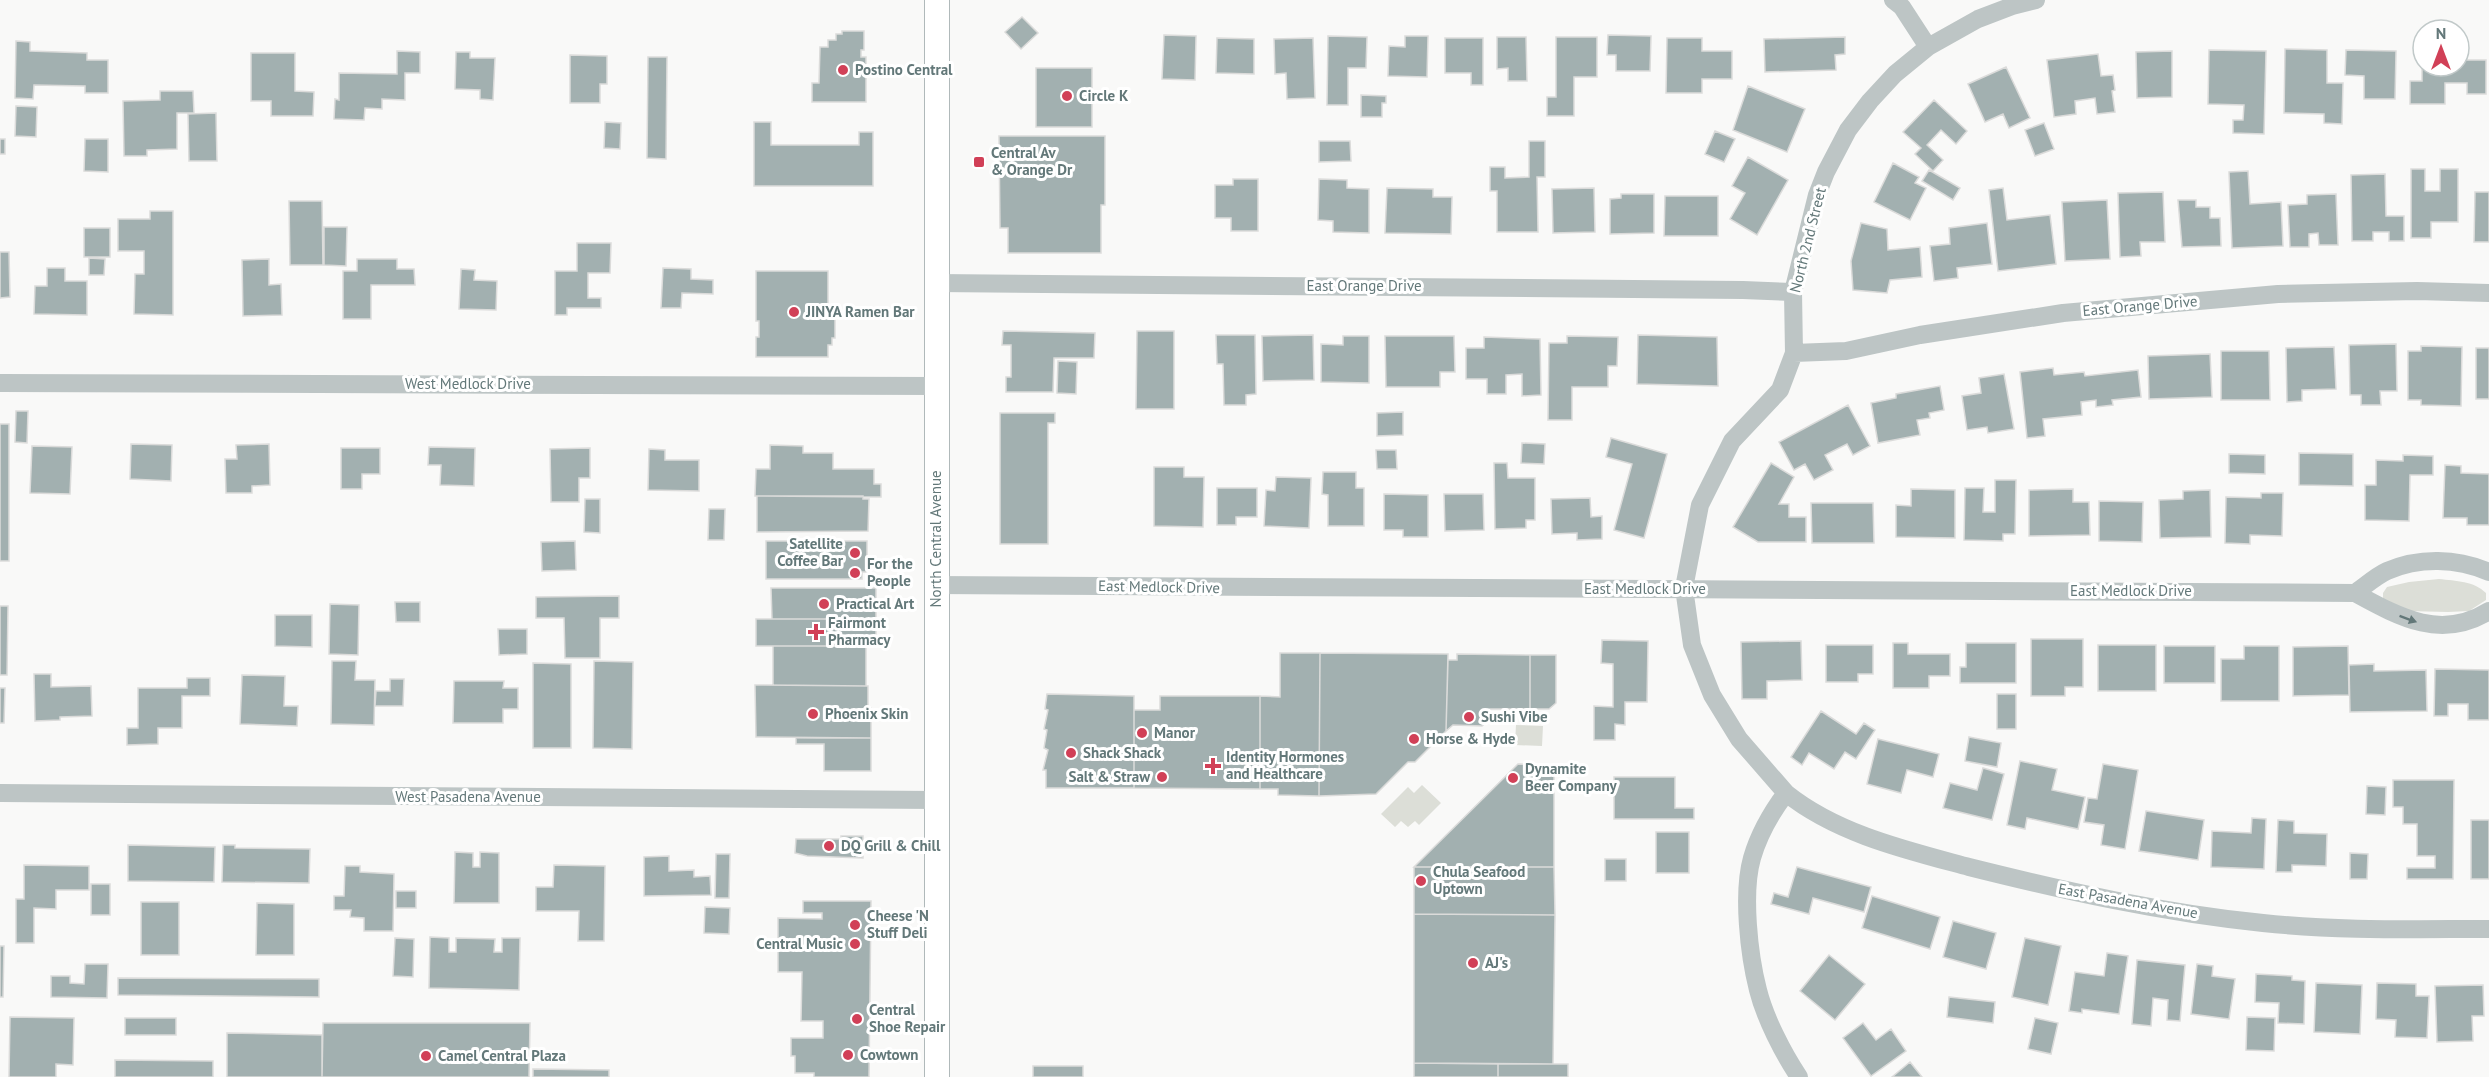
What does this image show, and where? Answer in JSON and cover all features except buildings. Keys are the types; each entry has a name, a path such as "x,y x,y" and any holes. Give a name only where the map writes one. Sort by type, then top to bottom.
{"main road":[{"name":"North Central Avenue","path":"937,0 935,585 937,1077"}],"street":[{"path":"1893,0 1902,7 1928,47"},
{"name":"North 2nd Street","path":"1786,793 1739,739 1712,694 1692,645 1684,588 1700,505 1732,441 1780,390 1794,353 1793,292 1817,195 1839,145 1870,101 1895,74 1928,47 1978,19 2036,0"},
{"name":"East Orange Drive","path":"936,283 1793,292"},
{"name":"East Orange Drive","path":"1794,353 1846,351 1920,334 2062,313 2278,294 2417,291 2489,293"},
{"name":"West Medlock Drive","path":"0,383 936,386"},
{"path":"2355,593 2386,571 2419,562 2449,561 2478,567 2489,573"},
{"name":"East Medlock Drive","path":"935,585 2355,593 2409,621 2436,626 2464,623 2489,611"},
{"name":"West Pasadena Avenue","path":"0,793 936,800"},
{"path":"1786,793 1768,819 1752,859 1748,923 1758,991 1779,1042 1799,1077"},
{"name":"East Pasadena Avenue","path":"1786,793 1809,811 1835,824 1925,855 2059,890 2263,923 2384,930 2489,929"}],"shaded area":[{"path":"2439,579 2476,586 2486,593 2486,600 2469,611 2448,612 2406,611 2383,599 2383,593 2387,587"},
{"path":"1516,725 1543,726 1542,746 1515,745"},
{"path":"1422,785 1441,803 1419,825 1415,821 1408,827 1401,821 1395,827 1381,814 1408,787 1414,793"}],"place":[{"name":"Postino Central","path":"843,70"},
{"name":"Circle K","path":"1067,96"},
{"name":"Central Av & Orange Dr","path":"979,162"},
{"name":"JINYA Ramen Bar","path":"794,312"},
{"name":"Satellite Coffee Bar","path":"855,553"},
{"name":"For the People","path":"855,573"},
{"name":"Practical Art","path":"824,604"},
{"name":"Fairmont Pharmacy","path":"816,632"},
{"name":"Phoenix Skin","path":"813,714"},
{"name":"Sushi Vibe","path":"1469,717"},
{"name":"Manor","path":"1142,733"},
{"name":"Horse & Hyde","path":"1414,739"},
{"name":"Shack Shack","path":"1071,753"},
{"name":"Identity Hormones and Healthcare","path":"1213,766"},
{"name":"Salt & Straw","path":"1162,777"},
{"name":"Dynamite Beer Company","path":"1513,778"},
{"name":"DQ Grill & Chill","path":"829,846"},
{"name":"Chula Seafood Uptown","path":"1421,881"},
{"name":"Cheese 'N Stuff Deli","path":"855,925"},
{"name":"Central Music","path":"855,944"},
{"name":"AJ's","path":"1473,963"},
{"name":"Central Shoe Repair","path":"857,1019"},
{"name":"Cowtown","path":"848,1055"},
{"name":"Camel Central Plaza","path":"426,1056"}]}
